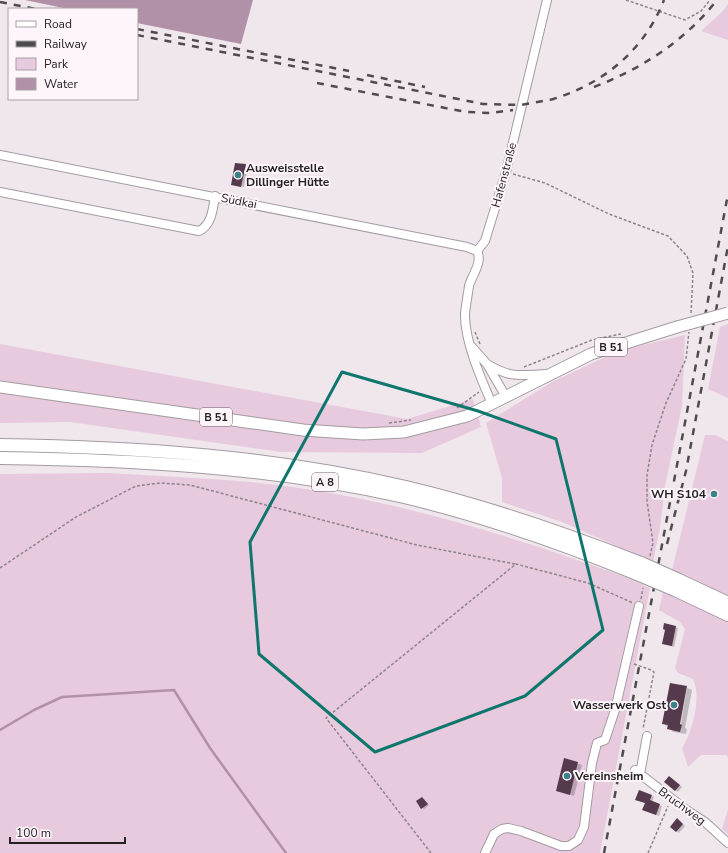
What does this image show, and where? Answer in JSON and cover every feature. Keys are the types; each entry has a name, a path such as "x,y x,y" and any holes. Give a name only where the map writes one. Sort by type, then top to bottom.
{"highway":[{"name":"A 8","path":"0,445 122,449 202,455 296,466 405,486 499,512 571,536 643,564 728,616"},
{"name":"A 8","path":"0,458 88,460 202,468 292,477 403,497 496,522 585,553 643,564"},
{"name":"A 8","path":"677,585 728,603"}],"main road":[{"name":"B 51","path":"0,387 303,430 356,434 404,432 467,416 548,374 597,351 728,313"}],"street":[{"name":"Hafenstraße","path":"492,404 473,356 472,347 467,334 465,313 470,284 478,262 477,251 485,241 506,172 547,0"},
{"name":"Südkai","path":"0,155 215,196 472,248 477,251"},
{"path":"0,192 199,230 203,229 209,221 215,196"},
{"name":"Hafenstraße","path":"472,347 487,364 506,397"},
{"name":"Hafenstraße","path":"487,364 497,370 515,376 548,374"},
{"path":"485,853 494,834 502,829 514,830 561,846 569,846 578,840 584,827 592,763 597,743 605,740 616,710 639,606"},
{"name":"Bruchweg","path":"648,736 637,772 671,799 705,822 728,843"}],"path":[{"path":"626,0 685,20 701,11 710,0"},
{"path":"506,172 545,183 609,214 668,236 687,256 693,273 691,316"},
{"path":"475,331 481,346"},
{"path":"643,564 653,543 647,501 647,475 652,445 666,403 686,359 689,331"},
{"path":"523,368 592,340 627,333"},
{"path":"456,409 474,397 477,393 486,389"},
{"path":"388,423 415,419"},
{"path":"0,568 76,517 136,486 160,483 190,485 417,545 516,564 588,583 639,606 644,585"},
{"path":"431,853 326,718 516,564"},
{"path":"626,662 652,670 654,672 643,731 643,734 648,736"},
{"path":"648,853 659,823 671,799"}],"highlighted area":[{"path":"342,372 478,411 556,439 603,630 525,696 375,752 259,654 250,542"}],"green space":[{"path":"728,4 728,40 701,31 722,12"},
{"path":"728,324 728,398 708,389 720,327"},
{"path":"685,335 682,406 665,486 660,528 653,562 562,522 502,502 502,478 486,423 552,382 618,351"},
{"path":"0,344 407,419 473,399 481,427 422,453 281,452 70,422 0,423"},
{"path":"705,435 715,435 728,441 728,757 726,755 701,755 688,767 682,748 686,741 695,714 696,686 693,679 678,673 675,668 685,629 680,622 659,610 663,591 673,595 682,574 672,570"},
{"path":"108,473 203,478 260,483 308,489 356,498 450,520 543,548 634,580 650,588 600,853 0,853 0,474"},
{"path":"728,809 728,834 722,829"}],"water":[{"path":"25,0 253,0 241,44 138,23 138,8 63,8"}],"building":[{"name":"Ausweisstelle Dillinger Hütte","path":"235,163 246,164 241,187 231,185"},
{"path":"664,623 676,626 672,646 662,644 665,630 663,629"},
{"name":"Wasserwerk Ost","path":"670,683 687,686 680,724 682,725 680,732 667,729 668,725 662,724"},
{"name":"Vereinsheim","path":"564,758 578,762 570,795 556,791"},
{"path":"669,776 680,785 675,791 664,782"},
{"path":"639,790 652,795 650,800 660,804 656,815 642,810 645,803 635,800"},
{"path":"422,797 428,804 421,809 416,801"},
{"path":"677,818 683,824 676,832 670,827"}],"waterway":[{"path":"0,730 34,710 62,697 174,690 210,748 286,853"}],"railway":[{"path":"550,100 587,85 619,64 645,35 664,0"},
{"path":"594,87 629,72 661,52 691,28 717,0"},
{"path":"0,2 31,8"},
{"path":"138,29 349,71"},
{"path":"138,35 483,104 521,105 554,99"},
{"path":"367,75 425,87"},
{"path":"317,83 466,112 491,113 513,110"},
{"path":"604,853 728,194"},
{"path":"667,544 686,471 728,246"}],"place":[{"name":"Ausweisstelle Dillinger Hütte","path":"238,175"},
{"name":"WH S104","path":"714,494"},
{"name":"Wasserwerk Ost","path":"674,705"},
{"name":"Vereinsheim","path":"567,776"}]}
